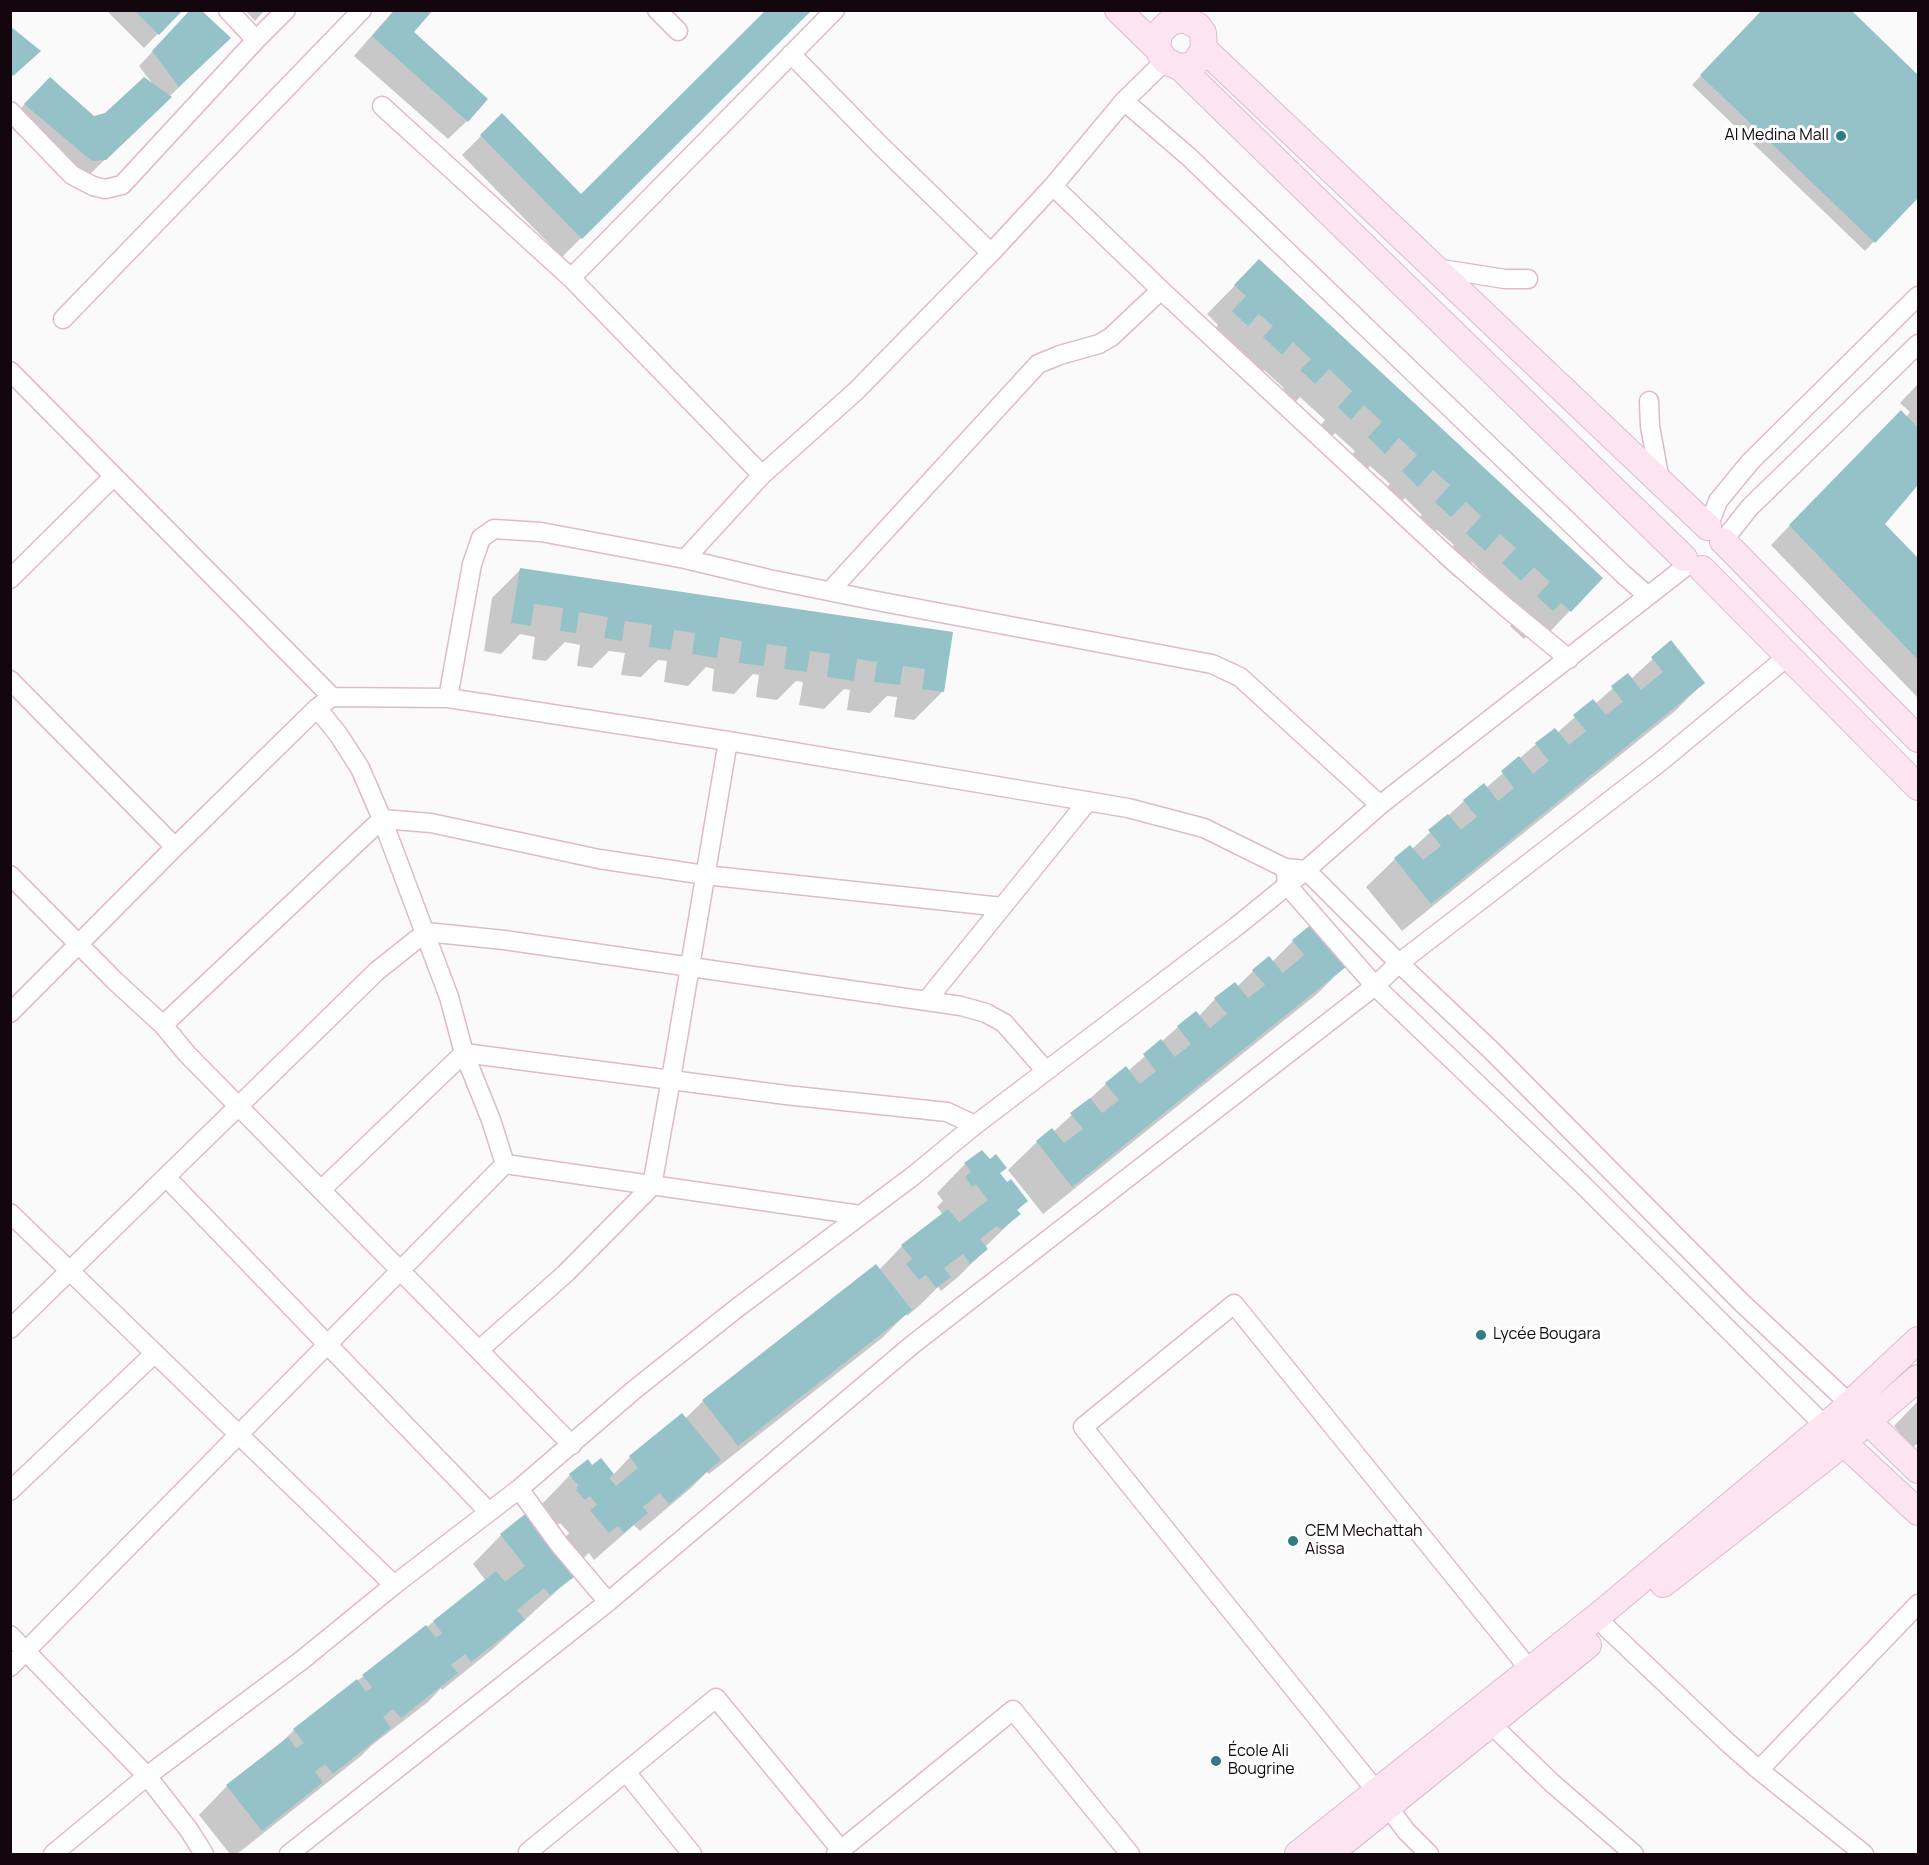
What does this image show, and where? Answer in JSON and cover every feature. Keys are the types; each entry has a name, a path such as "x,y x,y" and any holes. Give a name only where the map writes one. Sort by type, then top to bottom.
{"main road":[{"path":"1118,10 1849,716 1918,787"},
{"path":"1172,15 1198,26 1203,33 1204,49 1195,63 1167,59 1159,33 1172,15"},
{"path":"1204,49 1716,534 1918,739"},
{"path":"1701,526 1716,534 1724,548 1720,561 1708,568 1692,564 1682,544 1688,532 1701,526"},
{"path":"1329,1854 1383,1800 1530,1670 1603,1622 1844,1443 1858,1413 1918,1340"},
{"path":"1298,1854 1383,1800 1491,1724 1550,1678 1603,1622 1825,1426 1858,1413 1918,1378"},
{"path":"1858,1413 1918,1470"},
{"path":"1825,1426 1918,1512"}],"street":[{"path":"228,10 256,39"},
{"path":"10,111 72,176 105,189 122,185 256,39 286,10"},
{"path":"63,319 363,10"},
{"path":"657,10 678,31"},
{"path":"570,278 835,10"},
{"path":"791,54 991,253"},
{"path":"685,559 762,475 856,390 991,253 1053,186 1124,100 1167,59"},
{"path":"1124,100 1189,157 1648,596"},
{"path":"382,106 570,278 762,475"},
{"path":"1053,186 1161,290 1454,562 1569,659"},
{"path":"1435,268 1505,279 1528,279"},
{"path":"830,591 1038,364 1099,344 1111,337 1161,290"},
{"path":"1716,534 1718,501 1750,462 1918,296"},
{"path":"1716,534 1750,507 1918,344"},
{"path":"10,370 332,697"},
{"path":"1649,401 1650,426 1660,481"},
{"path":"10,579 114,476"},
{"path":"448,698 472,564 481,538 494,529 541,532 685,559 830,591 1212,664 1240,677 1380,805"},
{"path":"53,1854 147,1776 302,1660 394,1585 519,1489 634,1390 737,1308 913,1176 975,1125 1237,926 1286,876 1306,870 1380,805 1692,564"},
{"path":"289,1854 608,1602 912,1345 1374,986 1399,963 1660,762 1787,657"},
{"path":"10,680 175,847"},
{"path":"10,1013 175,847 317,708 332,697 448,698 728,741 1128,808 1204,828 1286,876 1374,986 1581,1183 1825,1426"},
{"path":"317,708 338,734 360,768 382,819 426,932 449,997 464,1053 491,1120 505,1164"},
{"path":"479,1350 565,1274 652,1186 728,741"},
{"path":"927,1000 1089,801"},
{"path":"163,1025 382,819 431,823 599,859 705,875 1002,907"},
{"path":"1306,870 1491,1051 1741,1302 1858,1413"},
{"path":"10,875 163,1025 187,1054 572,1445"},
{"path":"10,1329 377,970 426,932 504,940 961,1006 986,1013 1004,1023 1046,1071"},
{"path":"464,1053 786,1095 947,1112 975,1125"},
{"path":"321,1190 464,1053"},
{"path":"505,1164 860,1215"},
{"path":"10,1668 505,1164"},
{"path":"166,1177 489,1512"},
{"path":"10,1213 394,1585"},
{"path":"1429,1854 1406,1831 1083,1426 1234,1304 1530,1670"},
{"path":"10,1491 154,1353"},
{"path":"519,1489 559,1544 608,1602"},
{"path":"1759,1770 1918,1604"},
{"path":"1603,1622 1686,1704 1759,1770 1864,1854"},
{"path":"10,1635 147,1776 189,1830 204,1854"},
{"path":"529,1854 528,1852 716,1698 839,1852 1013,1710 1130,1854"},
{"path":"1491,1724 1552,1783 1634,1854"},
{"path":"626,1772 692,1854"}],"building":[{"path":"134,10 183,10 159,35"},
{"path":"190,10 201,10 231,38 179,87 152,51"},
{"path":"395,10 433,10 414,32 488,99 468,122 372,36"},
{"path":"766,10 812,10 582,239 480,135 502,113 581,194"},
{"name":"Al Medina Mall","path":"1762,10 1851,10 1918,75 1918,198 1875,243 1700,75"},
{"path":"10,26 41,51 13,76 10,73"},
{"path":"50,77 94,116 105,113 144,77 172,97 106,160 92,161 24,104"},
{"path":"1259,259 1603,578 1571,612 1561,603 1553,611 1537,596 1550,582 1534,567 1521,581 1502,563 1516,548 1500,534 1485,551 1466,533 1481,516 1466,502 1451,517 1435,502 1450,485 1433,470 1418,487 1402,471 1417,455 1399,438 1385,454 1368,437 1382,422 1364,405 1351,420 1338,407 1352,391 1329,369 1315,384 1300,370 1311,359 1293,342 1282,355 1263,337 1273,326 1259,314 1248,326 1232,311 1246,296 1234,285"},
{"path":"1901,410 1918,428 1918,485 1885,524 1918,558 1918,660 1789,525"},
{"path":"520,568 953,632 944,692 922,689 925,669 903,666 900,685 874,682 877,662 857,659 854,681 827,677 830,654 810,651 807,672 784,669 787,647 767,644 764,666 739,663 742,641 720,637 717,658 692,654 695,633 674,630 671,650 649,647 652,625 625,621 622,641 604,638 608,617 579,612 576,633 560,631 563,608 534,604 531,626 511,623"},
{"path":"1671,640 1705,683 1431,904 1394,858 1410,845 1423,860 1441,846 1428,830 1448,814 1461,830 1477,817 1463,800 1484,783 1498,801 1514,788 1501,771 1519,756 1533,774 1549,761 1535,743 1555,728 1569,745 1586,731 1573,715 1593,699 1606,715 1623,702 1611,686 1628,673 1641,690 1663,672 1651,657"},
{"path":"1313,923 1347,966 1072,1187 1036,1141 1052,1128 1064,1143 1083,1129 1070,1113 1090,1098 1102,1113 1119,1100 1105,1083 1126,1066 1140,1084 1156,1071 1143,1054 1161,1039 1175,1057 1191,1044 1177,1026 1196,1011 1210,1028 1227,1014 1214,998 1235,982 1248,998 1265,985 1252,970 1269,956 1283,973 1304,955 1292,940"},
{"path":"982,1150 990,1159 996,1154 1007,1168 1000,1173 1007,1182 1011,1179 1028,1201 1017,1210 1021,1214 1001,1230 997,1226 980,1239 988,1249 970,1264 963,1254 944,1268 951,1277 936,1288 926,1275 919,1280 906,1264 912,1259 901,1245 948,1209 959,1222 988,1200 976,1184 972,1187 965,1177 971,1172 964,1163"},
{"path":"876,1264 912,1310 738,1446 702,1400"},
{"path":"682,1413 721,1460 669,1504 660,1493 643,1507 648,1513 624,1533 618,1526 609,1533 590,1510 597,1505 590,1496 585,1500 576,1490 578,1485 569,1474 588,1459 592,1465 601,1458 614,1474 609,1478 616,1486 638,1468 629,1456"},
{"path":"525,1514 574,1577 550,1595 544,1588 517,1610 525,1620 471,1662 465,1654 451,1665 458,1673 401,1718 393,1709 383,1717 391,1728 333,1774 325,1764 315,1772 323,1782 262,1831 226,1785 288,1737 296,1748 304,1743 293,1729 357,1679 366,1692 372,1687 362,1675 426,1625 436,1638 442,1633 433,1621 496,1571 505,1582 525,1566 500,1534"}],"place":[{"name":"Al Medina Mall","path":"1841,136"},
{"name":"Lycée Bougara","path":"1481,1335"},
{"name":"CEM Mechattah Aissa","path":"1293,1541"},
{"name":"École Ali Bougrine","path":"1216,1761"}]}
